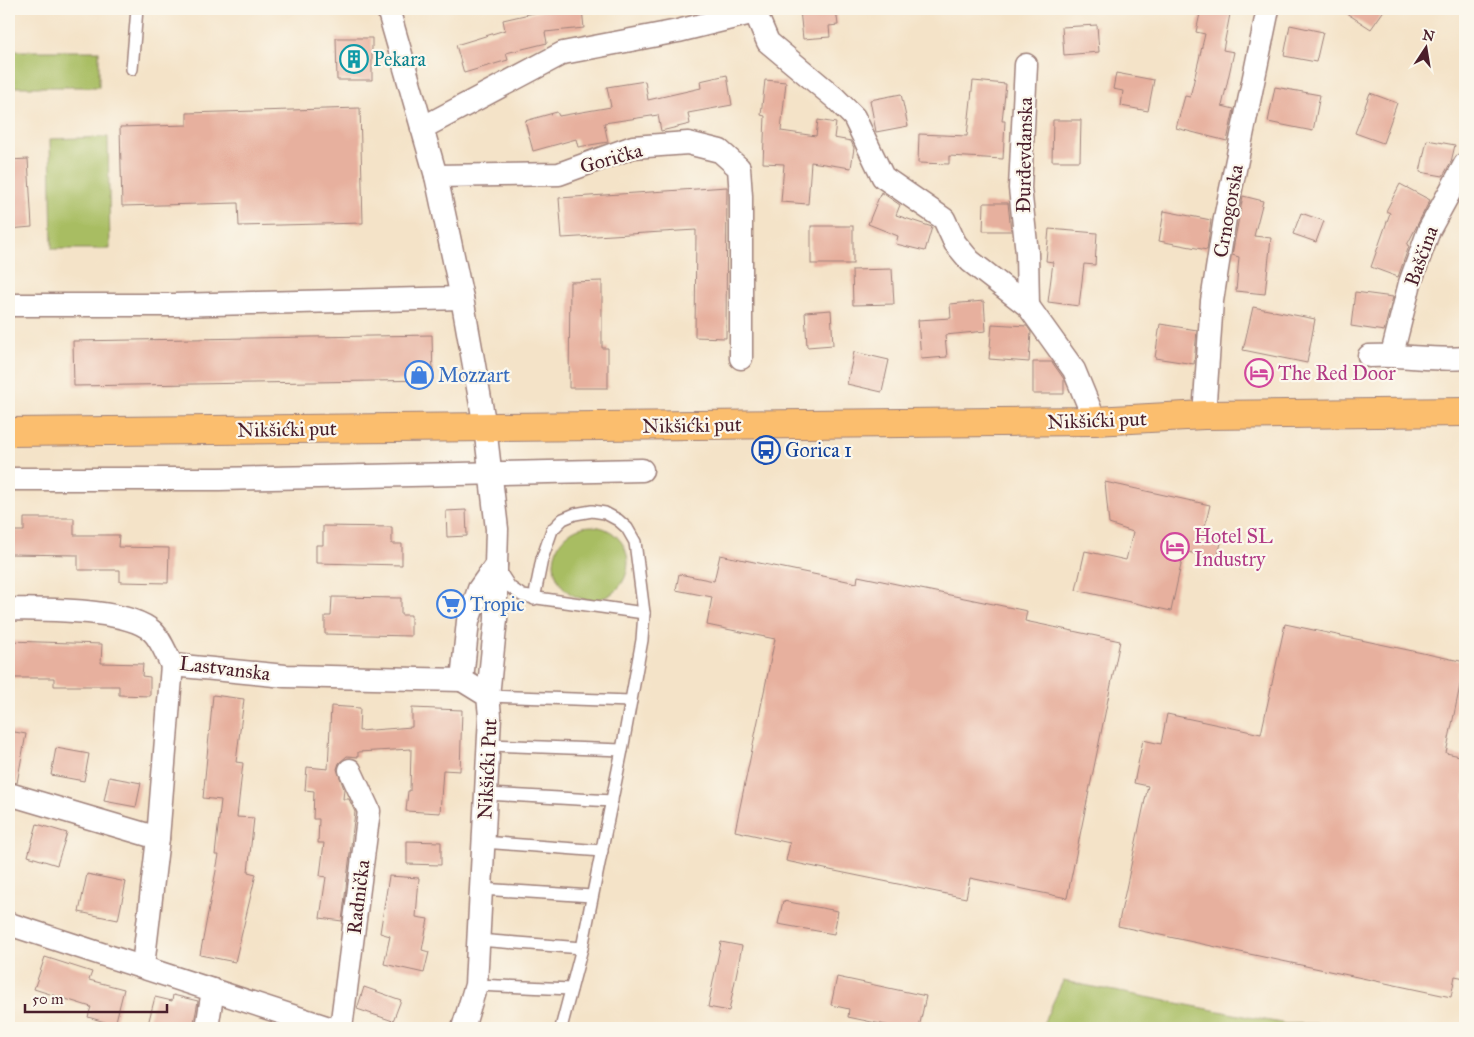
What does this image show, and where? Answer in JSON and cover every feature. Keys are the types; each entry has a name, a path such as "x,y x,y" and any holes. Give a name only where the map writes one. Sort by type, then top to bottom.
{"main road":[{"name":"Nikšićki put","path":"9,432 1095,421 1204,415 1465,412"}],"street":[{"path":"388,9 436,176 462,298 485,427 498,529 496,619 488,696"},
{"name":"Crnogorska","path":"1204,415 1212,301 1222,237 1268,9"},
{"path":"422,128 563,53 678,31 754,10 768,42 835,98 854,117 883,177 944,218 955,243 970,261 1028,306 1074,370 1095,421"},
{"name":"Đurđevdanska","path":"1026,65 1020,188 1026,253 1028,306"},
{"name":"Gorička","path":"436,176 559,174 633,147 688,143 720,151 739,168 741,358"},
{"name":"Baščina","path":"1392,354 1410,283 1428,230 1465,164"},
{"path":"9,305 174,305 462,298"},
{"path":"1369,356 1392,354 1451,359 1465,358"},
{"path":"9,479 219,478 642,470"},
{"path":"462,680 468,621 479,589 496,565"},
{"name":"Lastvanska","path":"9,609 120,616 138,621 154,632 172,664 285,676 462,680"},
{"path":"143,966 158,838 172,664"},
{"name":"Nikšićki Put","path":"462,680 488,696 489,745 476,985 463,1028"},
{"name":"Radnička","path":"341,1028 368,812 350,770"},
{"path":"9,794 158,838"},
{"path":"9,924 329,1028"},
{"path":"207,1028 213,990"}],"lane":[{"path":"132,69 137,9"},
{"path":"534,599 542,559 552,530 563,520 575,514 592,511 605,513 618,520 627,528 635,542 644,613 631,701 612,801 582,948 561,1028"},
{"path":"496,565 510,588 524,596 534,599 644,613"},
{"path":"488,696 631,701"},
{"path":"489,745 622,750"},
{"path":"487,794 612,801"},
{"path":"483,842 602,851"},
{"path":"481,889 592,896"},
{"path":"478,940 582,948"},
{"path":"476,985 572,990"}],"green space":[{"path":"9,51 99,51 99,87 9,87"},
{"path":"108,137 110,249 52,249 50,139"},
{"path":"591,526 605,529 617,537 625,549 628,563 625,577 617,589 605,597 591,600 577,597 565,589 557,577 554,563 557,549 565,537 577,529"},
{"path":"1063,981 1286,1024 1355,1023 1382,1028 1041,1028"}],"building":[{"path":"551,9 582,9 584,28 545,32 547,43 506,53 508,60 464,73 456,45 505,30 503,20"},
{"path":"836,9 838,25 829,26 830,37 803,39 800,10"},
{"path":"1201,9 1231,9 1223,50 1234,52 1222,106 1234,109 1227,141 1176,128 1185,96 1190,97 1205,34 1196,32"},
{"path":"1340,9 1385,9 1371,29"},
{"path":"1097,25 1099,52 1064,55 1062,27"},
{"path":"1290,25 1323,32 1316,62 1284,56"},
{"name":"Pekara","path":"336,38 372,38 372,80 337,80"},
{"path":"1116,73 1154,80 1148,111 1121,106 1123,91 1113,89"},
{"path":"727,75 732,105 688,113 690,124 661,131 658,115 604,123 608,142 578,147 576,139 533,151 525,121 557,112 559,116 611,107 607,87 645,81 648,100 701,88 700,81"},
{"path":"765,80 786,82 781,131 816,136 818,120 836,123 834,138 851,141 854,148 851,168 811,162 808,204 781,202 784,164 763,163 765,116 761,115"},
{"path":"973,81 1006,84 1002,121 1005,121 1003,159 949,156 949,164 918,163 919,134 967,136"},
{"path":"1275,87 1320,95 1313,131 1268,122"},
{"path":"1370,93 1397,103 1383,143 1355,133"},
{"path":"901,94 908,126 876,132 870,100"},
{"path":"360,108 363,223 239,226 238,203 122,206 120,127 187,125 187,113"},
{"path":"1053,120 1081,120 1080,161 1052,161"},
{"path":"1427,140 1455,145 1451,162 1443,176 1420,172"},
{"path":"28,159 32,227 9,229 9,160"},
{"path":"1400,184 1430,200 1407,245 1409,246 1398,277 1371,267 1390,213 1386,211"},
{"path":"727,187 726,338 695,337 696,230 562,238 559,198"},
{"path":"881,192 900,205 896,215 932,227 925,251 896,244 898,236 868,224"},
{"path":"1243,196 1263,201 1254,236 1271,238 1265,294 1236,291 1239,257 1232,255"},
{"path":"984,203 1008,203 1011,231 983,231"},
{"path":"1164,211 1211,220 1207,250 1159,241"},
{"path":"1301,213 1324,221 1316,242 1293,234"},
{"path":"811,226 853,226 853,264 811,264"},
{"path":"1049,229 1097,233 1095,265 1084,264 1079,306 1048,302 1053,262 1046,261"},
{"path":"892,269 894,304 853,305 852,270"},
{"path":"602,281 602,348 608,348 608,388 569,388 570,282"},
{"path":"1355,292 1393,297 1384,331 1351,326"},
{"path":"984,301 986,331 945,335 947,357 921,359 918,320 951,318 950,304"},
{"path":"1253,307 1315,319 1307,363 1243,350"},
{"path":"831,310 833,345 807,347 805,312"},
{"path":"992,324 1027,326 1031,332 1029,362 989,359"},
{"path":"1160,324 1197,330 1194,364 1155,358"},
{"path":"432,335 433,380 74,386 73,341"},
{"path":"854,352 889,360 882,392 847,384"},
{"path":"1033,362 1052,362 1064,379 1064,394 1033,394"},
{"name":"Hotel SL Industry","path":"1105,482 1210,505 1203,535 1222,539 1217,559 1184,551 1171,611 1076,590 1085,551 1126,560 1133,532 1109,524"},
{"path":"466,510 467,536 447,537 446,511"},
{"path":"24,518 74,518 74,535 119,535 118,547 169,548 168,583 120,582 120,570 78,570 78,555 9,554 9,531 24,531"},
{"path":"323,526 392,527 392,544 402,544 402,565 316,563 316,545 323,545"},
{"path":"720,555 857,583 858,576 1027,611 1025,621 1120,641 1067,898 970,878 966,898 786,861 790,843 735,831 775,639 707,625 712,597 676,590 679,574 714,581"},
{"path":"332,597 401,598 401,615 411,615 411,636 325,634 325,616 331,616"},
{"path":"1285,624 1465,662 1446,753 1465,757 1465,978 1455,976 1451,997 1118,926 1148,786 1134,783 1143,740 1161,744 1167,714 1261,734"},
{"path":"9,641 102,644 101,663 143,664 142,676 150,677 150,696 119,695 119,686 54,686 54,678 9,678"},
{"path":"213,695 244,699 236,762 243,763 237,817 254,818 248,872 256,874 235,962 200,955 219,855 215,855 221,800 203,798"},
{"path":"331,706 360,708 359,731 412,727 412,708 462,710 460,771 443,770 440,813 406,811 408,791 410,791 411,749 358,752 358,757 347,756 339,763 337,769 344,789 343,799 349,799 355,812 342,921 320,918 326,877 320,876 324,843 318,843 319,819 313,819 314,791 305,790 307,767 328,769"},
{"path":"9,731 26,734 17,783 9,781"},
{"path":"56,748 89,754 84,781 51,775"},
{"path":"109,777 141,783 136,807 104,801"},
{"path":"37,824 67,833 57,865 28,856"},
{"path":"407,841 441,842 441,865 407,864"},
{"path":"87,874 126,882 118,920 79,912"},
{"path":"389,876 419,878 416,917 428,919 422,950 429,952 424,973 384,964 390,936 380,933"},
{"path":"783,901 838,911 834,934 778,924"},
{"path":"721,942 742,946 729,1011 708,1007"},
{"path":"45,957 92,972 89,980 124,989 115,1025 88,1017 91,1007 34,989"},
{"path":"837,977 926,996 919,1028 900,1028 848,1017 849,1009 831,1005"},
{"path":"364,987 401,1000 393,1021 357,1009"},
{"path":"173,995 198,1001 193,1028 170,1025 169,1028 147,1028 155,997 172,1001"}],"place":[{"name":"Pekara","path":"354,59"},
{"name":"The Red Door","path":"1259,373"},
{"name":"Mozzart","path":"419,375"},
{"name":"Gorica 1","path":"766,450"},
{"name":"Hotel SL Industry","path":"1175,547"},
{"name":"Tropic","path":"451,604"}]}
